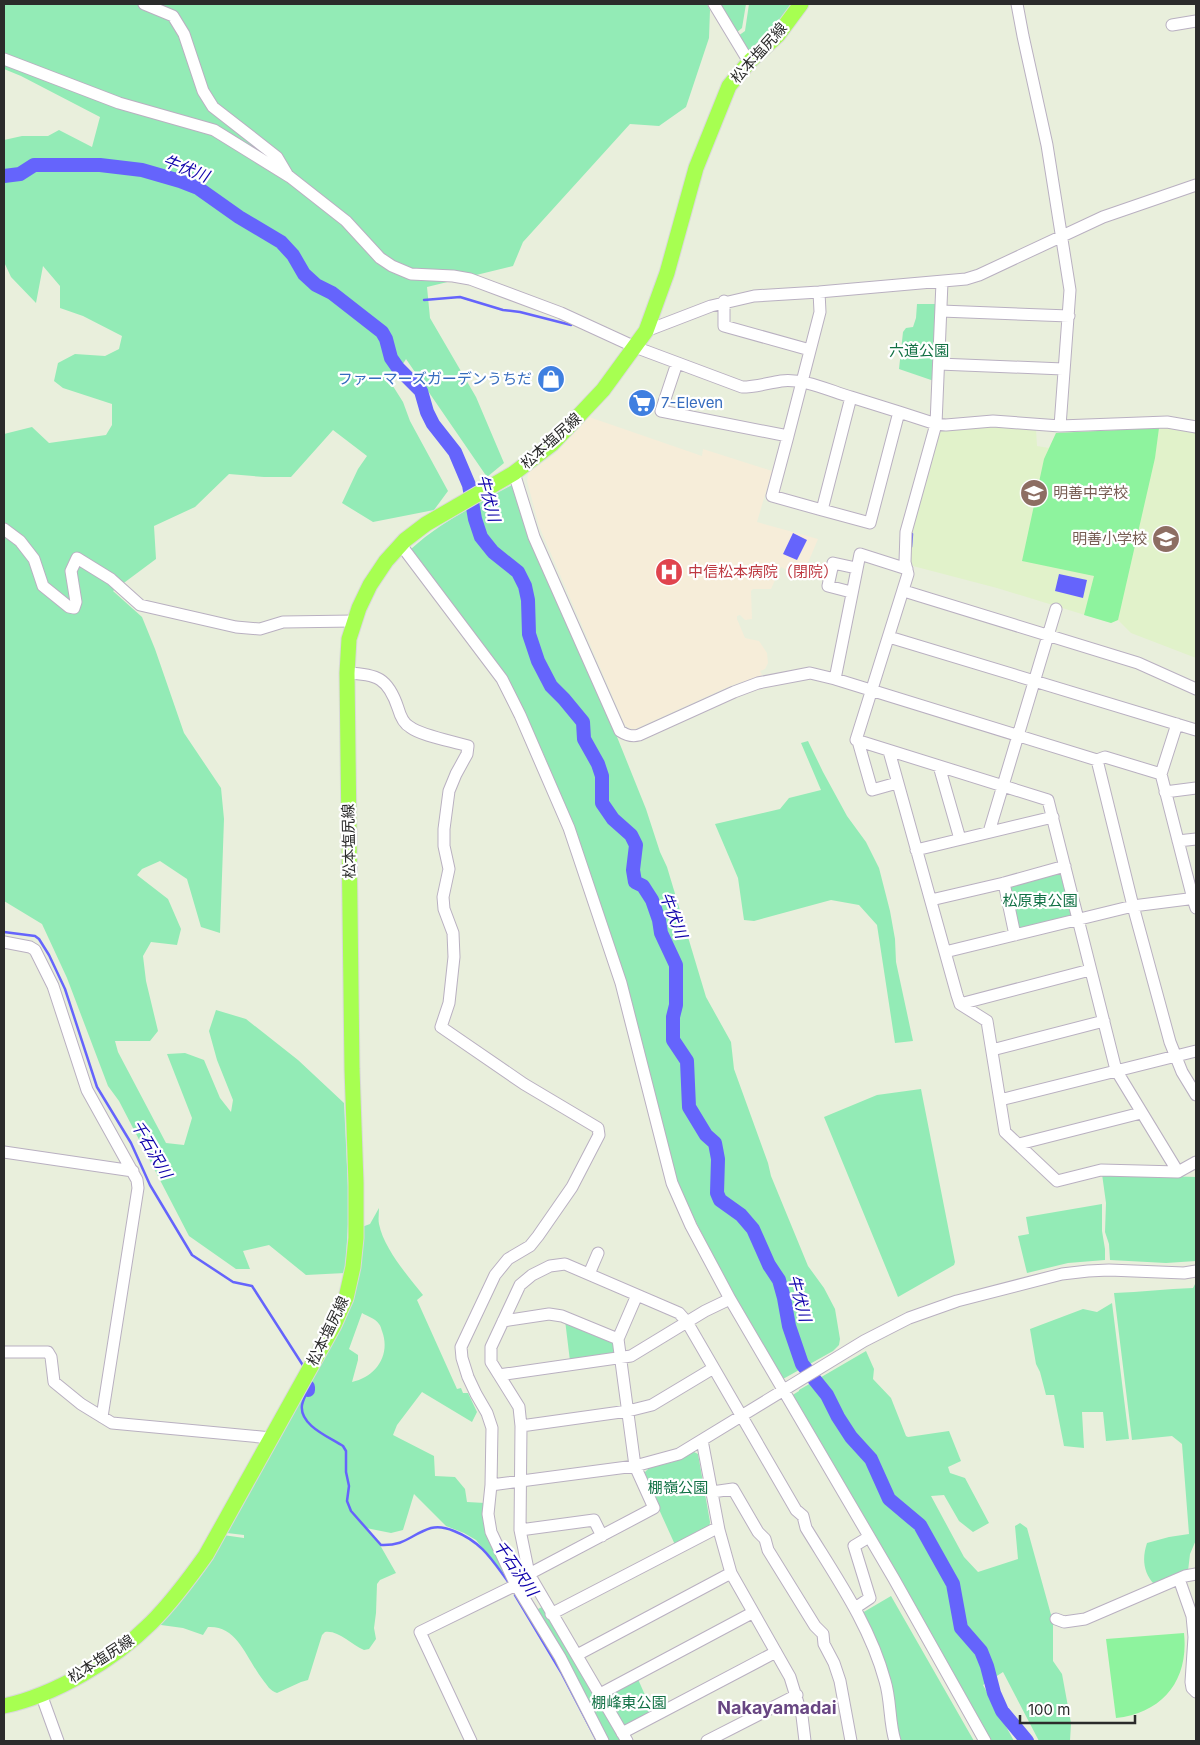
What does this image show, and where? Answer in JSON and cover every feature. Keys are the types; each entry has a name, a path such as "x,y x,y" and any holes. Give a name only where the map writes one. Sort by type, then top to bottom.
{"main road":[{"name":"松本塩尻線","path":"4,1706 41,1694 105,1660 135,1637 160,1614 184,1586 206,1555 334,1325 346,1298 354,1268 356,1238 347,673 350,639 354,621 370,585 386,561 403,543 426,524 510,475 538,456 568,429 603,390 635,347 646,331 668,273 699,160 729,86 749,62 778,35 801,4"}],"street":[{"path":"144,4 173,16 184,34 202,91 213,106 277,157 290,177"},
{"path":"714,4 749,62"},
{"path":"1017,4 1047,145 1070,290 1060,426"},
{"path":"1172,25 1196,21"},
{"path":"4,59 119,103 214,130 290,177 346,221 380,258 392,266 411,274 453,276 470,279 561,313 635,347 742,388 782,381 802,382 936,424 946,425 993,421 1060,426 1164,425 1196,427"},
{"path":"646,331 724,302 754,296 966,279 979,275 1103,217 1196,185"},
{"path":"897,783 872,790 858,741 856,740 908,574 906,532 936,424 942,282"},
{"path":"820,292 820,312 772,496 870,523 899,412"},
{"path":"724,302 724,326 810,350"},
{"path":"941,311 1069,316"},
{"path":"677,363 661,411 788,436"},
{"path":"939,364 1063,369"},
{"path":"822,510 851,397"},
{"path":"510,475 534,537 620,731 624,734 639,735 758,683 810,673 835,679 1097,760 1105,758 1162,774"},
{"path":"4,529 20,541 34,559 43,586 69,607 74,608 76,602 71,571 77,558 111,579 140,605 236,627 260,629 283,622 354,621"},
{"path":"403,543 502,679 570,828 621,983 672,1184 691,1226 730,1299 870,1537 985,1741"},
{"path":"835,679 860,554 907,561"},
{"path":"851,592 828,586 833,563 856,568"},
{"path":"904,591 1138,662 1196,689"},
{"path":"988,832 1056,609"},
{"path":"889,637 1196,730"},
{"path":"347,673 368,674 378,677 389,687 400,715 408,727 468,746 467,754 449,791 444,829 444,846 450,869 443,897 444,909 453,933 454,957 449,1003 440,1027 524,1084 598,1128 599,1135 572,1187 530,1246 501,1265 461,1346 462,1358 468,1377 488,1413 492,1428 491,1486 488,1514 491,1532 512,1587 560,1657 603,1741"},
{"path":"945,952 1133,906 1195,902 1165,792 1162,774 1177,724"},
{"path":"858,741 1048,800 1116,1070 1178,1172"},
{"path":"889,751 960,1004 987,1021 1005,1132 1057,1181 1100,1170 1178,1172 1196,1162"},
{"path":"1097,760 1133,906 1170,1042 1182,1072 1196,1096"},
{"path":"939,766 960,839"},
{"path":"1165,792 1196,788"},
{"path":"916,850 1053,817"},
{"path":"1178,842 1196,839"},
{"path":"931,900 1065,866"},
{"path":"1004,883 1015,935"},
{"path":"4,942 30,946 35,950 53,986 86,1090 137,1180 138,1188 102,1417"},
{"path":"960,1004 1090,970"},
{"path":"992,1050 1104,1021"},
{"path":"1000,1100 1196,1051"},
{"path":"1019,1144 1141,1113"},
{"path":"4,1152 133,1171"},
{"path":"589,1274 598,1253"},
{"path":"776,1652 624,1737 529,1574 520,1530 521,1426 519,1407 491,1362 491,1347 520,1285 532,1275 550,1266 565,1264 679,1313 796,1510 803,1516 806,1528 855,1608 872,1640 886,1682 892,1732 895,1741"},
{"path":"491,1486 635,1466 679,1454 844,1353 896,1324 957,1300 1062,1274 1088,1270 1196,1271"},
{"path":"529,1574 654,1508 635,1466 618,1339 637,1295"},
{"path":"499,1374 631,1356 686,1322 730,1299"},
{"path":"502,1321 549,1314 562,1316 618,1339"},
{"path":"4,1352 48,1352 51,1357 54,1382 81,1404 112,1423 271,1438"},
{"path":"521,1426 628,1411 652,1405 712,1369"},
{"path":"702,1440 719,1530 731,1573 790,1677 802,1716 805,1741"},
{"path":"712,1492 733,1490 758,1532 765,1539 768,1550 815,1626 823,1634 824,1644 834,1663 840,1681 851,1741"},
{"path":"520,1530 594,1520 602,1536"},
{"path":"551,1614 713,1530 719,1530"},
{"path":"855,1608 870,1598 854,1546 870,1537"},
{"path":"577,1655 731,1573"},
{"path":"1056,1619 1064,1622 1085,1619 1179,1579 1196,1574"},
{"path":"1179,1579 1192,1616 1195,1637 1191,1682 1196,1692"},
{"path":"471,1741 420,1632 512,1587"},
{"path":"600,1694 752,1613"},
{"path":"41,1694 58,1741"},
{"path":"708,1741 797,1695"}],"shaded area":[{"name":"中信松本病院（閉院）","path":"589,417 702,456 703,449 772,471 757,522 818,539 802,577 781,567 771,589 753,589 751,591 752,619 745,620 740,615 737,616 745,638 759,641 767,653 768,663 765,669 760,671 762,675 730,686 635,729 625,725 539,526 527,481 528,473 555,454"},
{"name":"明善中学校","path":"989,426 1036,429 1037,446 1049,448 1056,433 1168,428 1196,433 1196,658 1131,633 1118,620 1111,623 997,588 909,565 912,527 939,430"},
{"path":"793,533 807,540 797,560 783,554"},
{"path":"1059,574 1087,580 1083,598 1055,591"}],"green space":[{"path":"4,4 707,4 710,10 709,38 686,107 659,126 630,124 523,242 513,266 427,287 430,318 476,397 504,463 487,477 406,359 391,383 403,402 410,421 448,491 434,510 373,522 342,503 358,469 367,456 333,430 291,477 229,474 195,507 154,526 156,559 113,591 142,617 184,733 221,788 224,819 220,933 201,927 187,879 160,861 142,869 137,875 168,899 181,929 177,945 151,942 143,956 146,981 158,1031 150,1041 115,1041 118,1052 166,1143 184,1145 192,1118 167,1054 185,1053 204,1060 220,1098 231,1112 233,1100 217,1060 209,1031 216,1010 246,1019 298,1060 344,1103 349,1208 345,1273 306,1275 269,1245 243,1251 250,1269 236,1269 189,1236 119,1101 108,1086 67,978 42,924 4,901 4,434 32,427 49,443 106,435 112,425 112,404 63,388 54,381 58,363 75,354 105,356 119,349 122,336 83,316 60,308 60,286 43,266 36,303 11,277 4,262 4,140 22,136 48,136 59,130 92,147 100,117 4,69"},
{"path":"718,4 746,4 742,28 736,33"},
{"path":"749,4 796,4 757,52 747,51 738,36 745,31"},
{"name":"六道公園","path":"917,304 938,304 934,381 899,369 903,332 906,328 913,327"},
{"path":"1159,428 1155,458 1118,620 1111,623 1084,615 1094,576 1022,561 1044,459 1056,433"},
{"path":"512,485 517,488 646,809 667,867 706,997 731,1042 734,1069 771,1176 808,1266 824,1288 835,1309 840,1339 839,1345 833,1351 783,1379 728,1286 685,1200 670,1163 628,988 566,807 543,753 511,685 411,549 447,522"},
{"path":"808,741 847,816 866,842 879,868 890,911 895,939 896,962 913,1041 895,1043 877,925 859,905 831,900 754,921 744,920 738,878 715,824 780,809 789,798 821,790 801,743"},
{"name":"松原東公園","path":"1058,872 1063,874 1072,917 1020,930 1018,928 1010,884"},
{"path":"921,1089 955,1262 954,1265 898,1297 824,1117 877,1095"},
{"path":"1102,1174 1196,1177 1196,1261 1166,1263 1110,1260 1109,1244 1105,1232 1106,1203"},
{"path":"1102,1204 1105,1260 1068,1263 1027,1273 1018,1236 1029,1234 1026,1217"},
{"path":"379,1208 379,1224 386,1243 397,1262 423,1295 417,1300 457,1389 461,1388 463,1393 468,1393 477,1412 472,1422 422,1392 397,1425 393,1435 434,1456 435,1476 455,1477 465,1489 467,1502 485,1503 510,1583 476,1540 446,1526 414,1494 403,1530 391,1533 366,1528 380,1545 396,1573 380,1580 377,1584 374,1628 376,1639 369,1649 364,1650 340,1635 325,1632 322,1635 308,1680 277,1693 267,1686 241,1645 227,1632 218,1628 208,1627 203,1635 183,1628 161,1625 159,1621 223,1535 244,1538 244,1535 227,1533 226,1529 344,1314 359,1228 370,1224","holes":["362,1313 374,1319 380,1325 384,1340 383,1356 374,1370 361,1379 352,1382 358,1355 349,1349"]},
{"path":"1196,1282 1196,1540 1190,1554 1188,1571 1154,1584 1144,1565 1147,1543 1189,1534 1182,1444 1172,1436 1132,1440 1114,1293 1193,1288"},
{"path":"1112,1303 1129,1439 1106,1441 1103,1412 1082,1412 1084,1448 1064,1446 1054,1395 1046,1395 1036,1364 1030,1329 1083,1309 1097,1312"},
{"path":"565,1320 616,1344 616,1351 613,1356 570,1361"},
{"path":"866,1351 874,1369 873,1379 891,1398 906,1436 949,1431 961,1461 948,1467 950,1473 965,1478 989,1523 973,1532 959,1521 944,1495 931,1496 964,1557 978,1572 1018,1559 1015,1526 1020,1523 1027,1528 1053,1622 1053,1661 1062,1674 1071,1723 1070,1741 1039,1741 1003,1672 983,1685 1014,1741 990,1741 791,1396"},
{"name":"棚嶺公園","path":"692,1451 698,1454 710,1522 709,1529 676,1547 643,1474 649,1468 672,1462"},
{"path":"891,1596 974,1741 899,1741 862,1613"},
{"path":"544,1606 622,1741 607,1741 536,1610"},
{"path":"1184,1633 1182,1665 1170,1691 1147,1709 1133,1715 1116,1718 1106,1639"},
{"name":"棚峰東公園","path":"637,1677 653,1713 623,1726 606,1699 608,1692"}],"waterway":[{"name":"牛伏川","path":"4,176 20,174 34,165 100,165 142,170 198,188 239,217 281,242 293,255 304,274 316,285 332,293 382,332 391,358 398,368 421,391 427,412 433,424 455,452 469,485 475,519 481,537 493,552 518,572 525,586 528,600 529,634 538,661 551,686 583,722 584,739 598,764 602,776 602,803 613,819 631,835 636,845 633,870 635,882 643,886 652,900 661,933 676,965 676,1005 673,1017 673,1040 687,1061 689,1107 706,1135 715,1143 718,1159 717,1193 720,1200 741,1215 753,1229 769,1265 779,1280 789,1326 802,1364 827,1395 851,1437 871,1459 889,1499 920,1525 953,1584 961,1628 981,1651 994,1693 1002,1711 1027,1741"},
{"path":"424,300 460,297 503,310 520,312 571,325"},
{"path":"911,547 912,534"},
{"name":"千石沢川","path":"4,932 35,936 49,955 65,989 97,1087 131,1143 150,1185 192,1255 233,1282 252,1286 304,1367"},
{"name":"千石沢川","path":"308,1390 302,1405 305,1419 316,1430 343,1446 346,1451 346,1472 349,1486 347,1501 351,1511 381,1545 403,1542 431,1528 449,1529 464,1535 486,1552 509,1583"},
{"name":"千石沢川","path":"515,1595 561,1672 597,1741"}],"place":[{"name":"ファーマーズガーデンうちだ","path":"551,379"},
{"name":"7-Eleven","path":"642,403"},
{"name":"明善中学校","path":"1034,493"},
{"name":"明善小学校","path":"1166,539"},
{"name":"中信松本病院（閉院）","path":"669,572"}],"district":[{"name":"Nakayamadai","path":"777,1708"}]}
